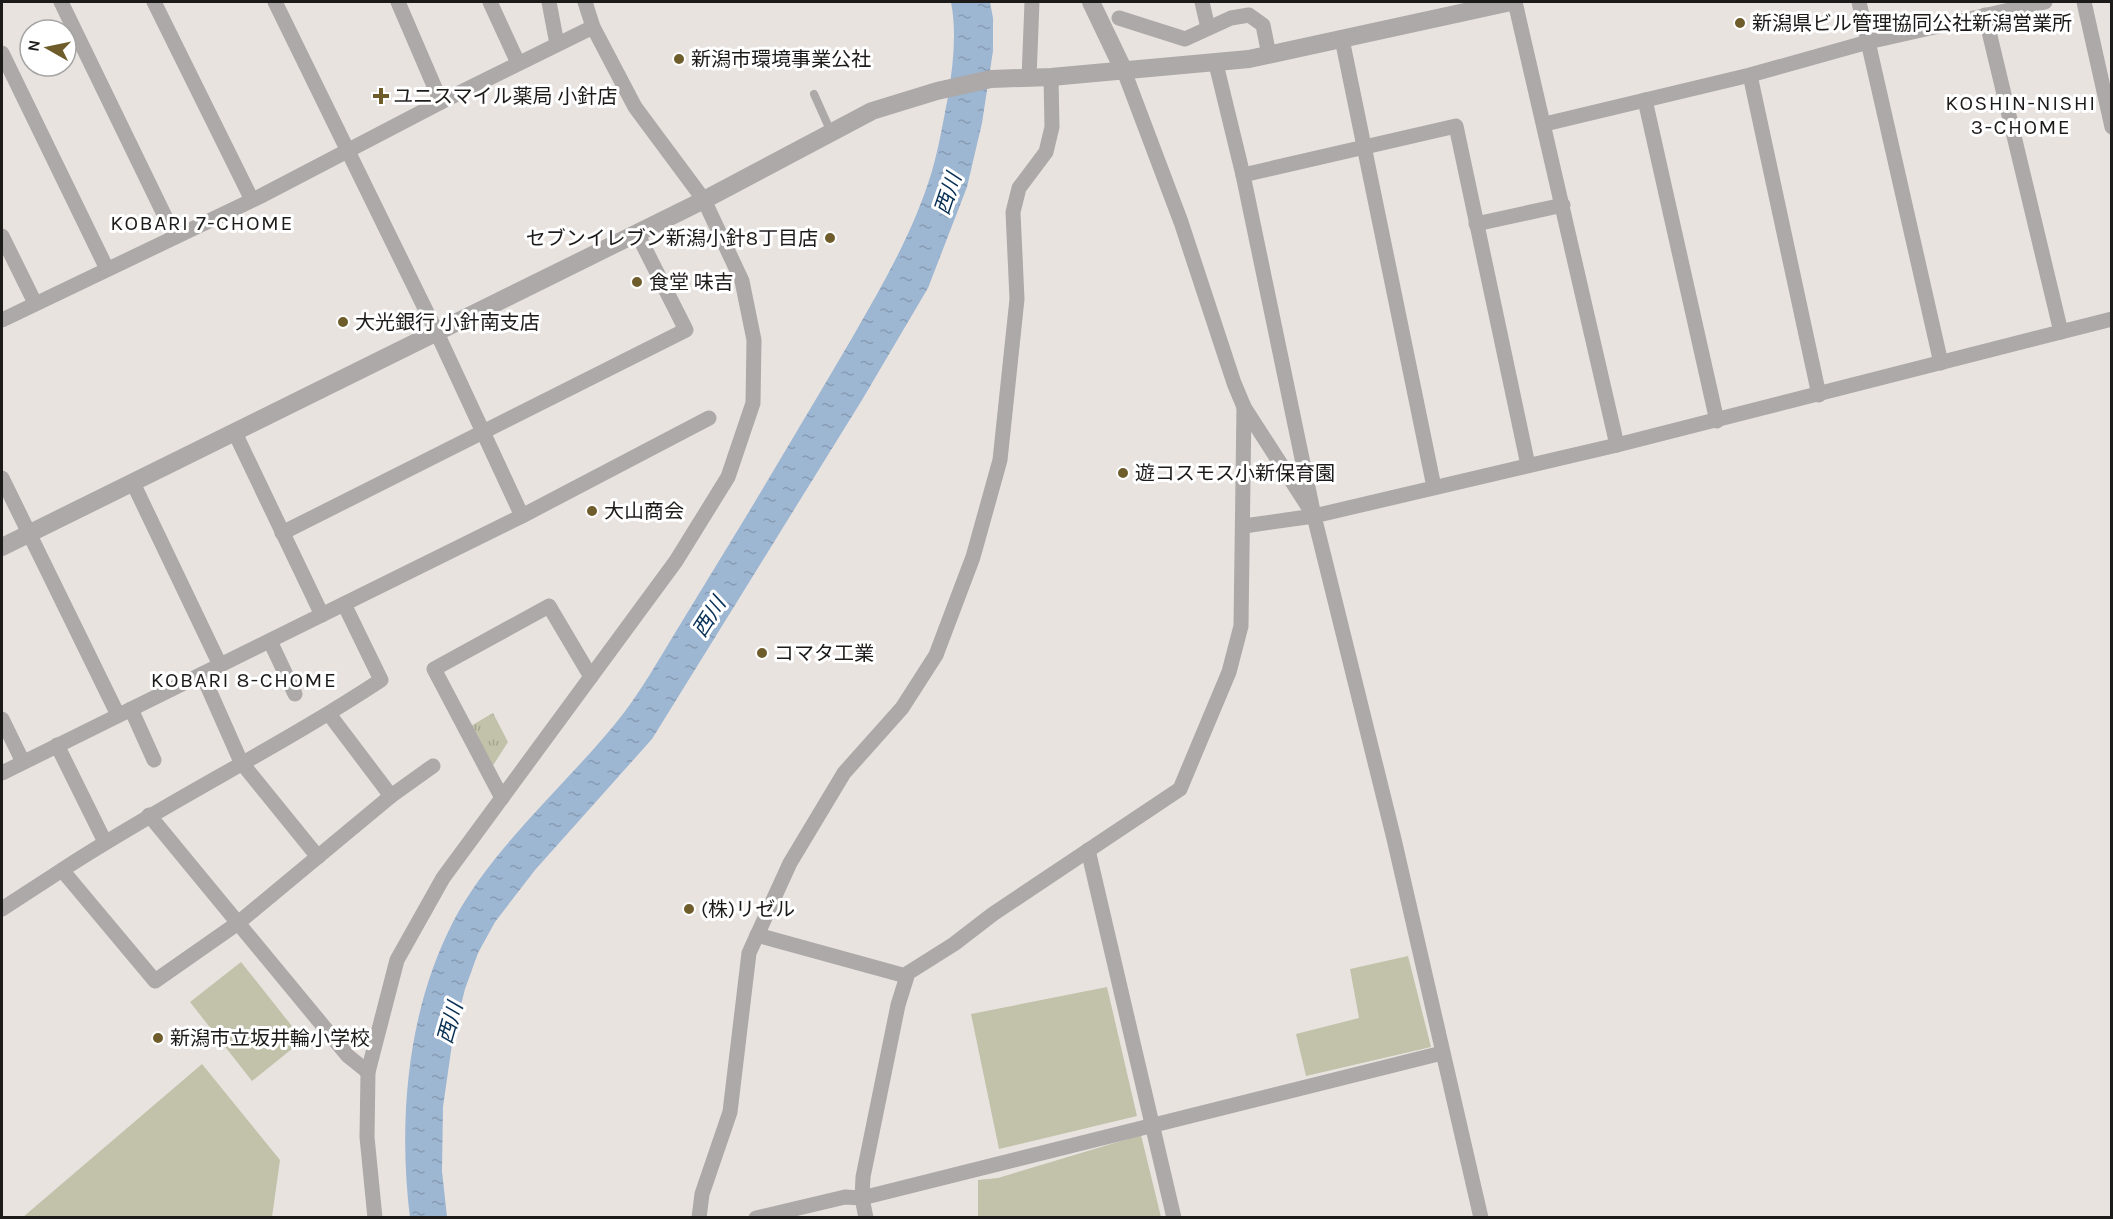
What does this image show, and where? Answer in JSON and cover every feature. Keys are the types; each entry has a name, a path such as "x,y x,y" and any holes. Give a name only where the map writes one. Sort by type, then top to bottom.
{"street":[{"path":"61,2 175,237"},
{"path":"154,2 252,200"},
{"path":"275,2 437,333 522,516"},
{"path":"398,2 441,102"},
{"path":"490,2 519,63"},
{"path":"549,2 557,44"},
{"path":"370,1215 367,1137 368,1072 397,960 443,878 676,561 728,477 744,437 753,403 756,369 749,308 742,281 704,200 635,107 592,27 585,2"},
{"path":"1029,78 1032,2"},
{"path":"1090,2 1124,71 1181,222 1244,407 1314,516"},
{"path":"1202,2 1208,28"},
{"path":"2,547 704,200 872,111 937,91 991,79 1052,77 1216,64 1269,55 1513,2 1545,124 1617,445"},
{"path":"1860,2 1941,363"},
{"path":"1545,124 1750,75 1868,42 2045,2"},
{"path":"2084,2 2112,127"},
{"path":"1119,18 1185,39 1195,37 1208,28 1231,18 1249,15 1263,25 1269,55"},
{"path":"1985,15 2061,332"},
{"path":"2,320 252,200 592,27"},
{"path":"1342,39 1434,487"},
{"path":"2,53 107,269"},
{"path":"1216,64 1243,175 1314,516 1394,839 1481,1218"},
{"path":"1750,75 1819,395"},
{"path":"699,1218 702,1194 730,1113 748,953 790,863 844,773 902,708 936,656 973,557 1000,460 1017,299 1013,212 1019,188 1046,152 1052,127 1052,77"},
{"path":"1645,100 1717,421"},
{"path":"1243,175 1364,145 1456,126 1527,465"},
{"path":"1476,224 1563,205"},
{"path":"282,533 686,330 637,233"},
{"path":"2,236 35,303"},
{"path":"1244,526 1314,516 1617,445 2112,319"},
{"path":"867,1218 862,1198 873,1123 908,973 1180,789 1229,672 1241,626 1244,407"},
{"path":"2,772 522,516 710,418"},
{"path":"235,433 322,615"},
{"path":"2,477 29,534 125,712 154,760"},
{"path":"133,483 220,665"},
{"path":"2,909 149,815 329,714 381,680 344,604"},
{"path":"502,798 434,669 549,606 591,678"},
{"path":"270,641 295,694"},
{"path":"202,674 241,762 318,857"},
{"path":"329,714 391,796"},
{"path":"2,719 23,762"},
{"path":"57,745 105,842"},
{"path":"62,870 155,981 238,923 391,796 433,766"},
{"path":"149,815 348,1056 368,1072"},
{"path":"1088,850 1154,1124 1174,1218"},
{"path":"757,934 906,976"},
{"path":"756,1218 845,1197 862,1198 1442,1053"}],"lane":[{"path":"814,94 831,132"}],"green space":[{"path":"493,713 508,742 492,767 469,727"},
{"path":"1408,956 1431,1047 1306,1076 1296,1034 1359,1018 1350,969"},
{"path":"241,962 303,1040 252,1081 190,1002"},
{"path":"1107,987 1137,1116 999,1149 971,1014"},
{"path":"202,1064 280,1160 272,1217 23,1217"},
{"path":"1141,1135 1161,1217 978,1218 978,1180 998,1178"}],"water":[{"name":"西川","path":"951,2 990,2 993,18 993,51 982,123 967,187 928,288 862,400 652,739 535,870 495,922 478,953 465,989 453,1037 443,1107 442,1171 447,1217 410,1218 405,1143 406,1105 416,1029 437,956 453,922 489,867 602,740 637,695 750,510 886,277 916,215 937,153 953,61 954,26"}],"place":[{"name":"新潟県ビル管理協同公社新潟営業所","path":"1740,23"},
{"name":"新潟市環境事業公社","path":"679,59"},
{"name":"ユニスマイル薬局 小針店","path":"381,96"},
{"name":"セブンイレブン新潟小針8丁目店","path":"830,238"},
{"name":"食堂 味吉","path":"637,282"},
{"name":"大光銀行 小針南支店","path":"343,322"},
{"name":"遊コスモス小新保育園","path":"1123,473"},
{"name":"大山商会","path":"592,511"},
{"name":"コマタ工業","path":"762,653"},
{"name":"(株)リゼル","path":"689,909"},
{"name":"新潟市立坂井輪小学校","path":"158,1038"}],"district":[{"name":"KOSHIN-NISHI 3-CHOME","path":"2021,115"},
{"name":"KOBARI 7-CHOME","path":"202,223"},
{"name":"KOBARI 8-CHOME","path":"244,680"}]}
